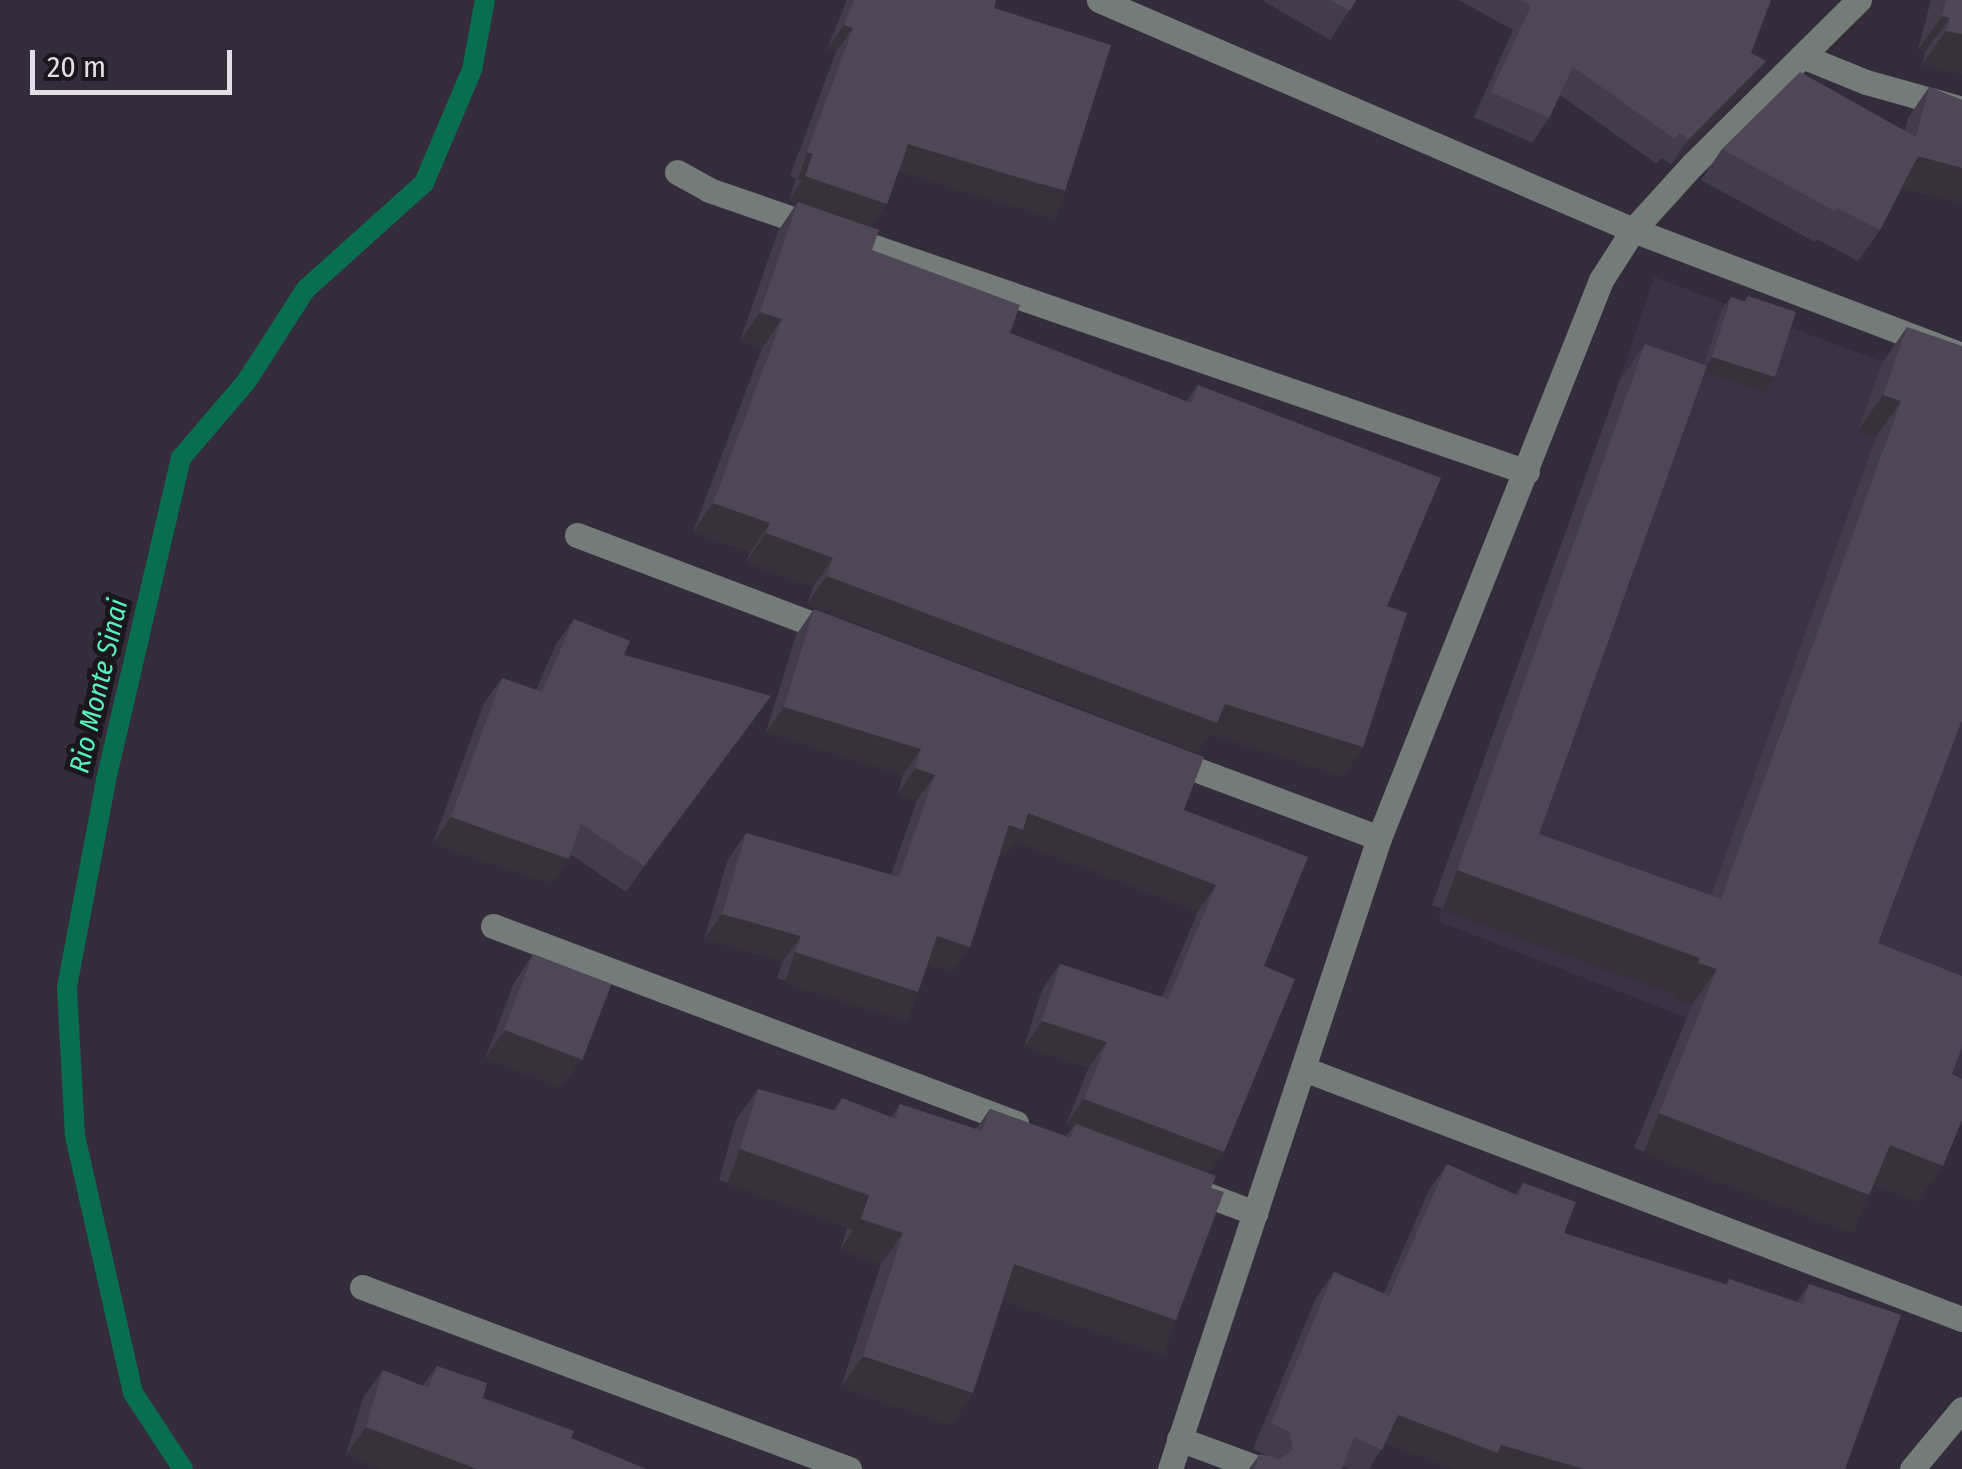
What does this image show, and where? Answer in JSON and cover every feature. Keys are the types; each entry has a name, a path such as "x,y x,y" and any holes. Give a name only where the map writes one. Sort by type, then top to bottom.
{"street":[{"path":"1099,0 1633,230 1962,355"},
{"path":"1170,1469 1379,838 1601,280 1633,230 1860,0"},
{"path":"1802,56 1866,82 1962,109"},
{"path":"677,172 709,190 1526,472"},
{"path":"577,535 856,641"},
{"path":"1136,747 1379,838"},
{"path":"493,926 1032,1128"},
{"path":"1304,1068 1962,1318"},
{"path":"1162,1178 1255,1212"},
{"path":"362,1287 849,1469"},
{"path":"1912,1469 1962,1408"},
{"path":"1179,1439 1260,1469"}],"shaded area":[{"path":"1654,277 1962,391 1962,1125 1438,921"}],"building":[{"path":"854,0 996,0 994,8 1111,45 1065,191 908,144 887,204 805,176 813,154 807,152 853,28 844,25"},
{"path":"1330,0 1356,0 1350,11"},
{"path":"1520,0 1771,0 1751,53 1766,61 1689,139 1679,133 1675,139 1573,67 1549,118 1491,92 1531,6"},
{"path":"1946,0 1962,0 1962,34 1946,31 1950,18 1942,16"},
{"path":"1800,72 1916,137 1929,87 1962,100 1962,168 1918,156 1880,230 1837,208 1836,212 1722,149"},
{"path":"798,202 879,230 872,250 1020,305 1010,333 1191,403 1198,385 1441,478 1387,606 1407,613 1363,747 1225,704 1217,723 827,576 833,558 766,533 770,523 713,503 782,319 760,312"},
{"path":"1748,296 1796,312 1775,377 1712,357 1731,297 1745,302"},
{"path":"1907,327 1962,346 1962,720 1878,943 1962,976 1962,1047 1952,1074 1962,1079 1962,1120 1943,1166 1890,1145 1869,1195 1659,1113 1717,969 1698,963 1700,958 1457,870 1645,344 1707,366 1539,834 1721,899 1901,401 1883,395"},
{"path":"814,609 1204,757 1184,810 1308,857 1264,966 1295,979 1224,1152 1084,1099 1107,1042 1042,1021 1060,964 1168,999 1216,885 1028,813 1023,830 1009,825 970,947 937,936 918,992 795,952 801,936 722,914 746,833 899,877 935,775 915,768 921,749 784,707"},
{"path":"574,619 630,641 624,655 771,696 644,866 581,824 569,859 451,817 502,678 542,692"},
{"path":"533,954 611,984 582,1060 504,1030"},
{"path":"758,1089 836,1111 842,1098 895,1119 900,1104 982,1131 990,1109 1070,1138 1076,1124 1216,1176 1211,1188 1224,1192 1176,1320 1014,1264 973,1393 863,1356 903,1233 861,1219 869,1195 740,1149"},
{"path":"1447,1164 1518,1196 1523,1183 1576,1202 1564,1233 1727,1285 1729,1279 1803,1304 1809,1284 1901,1315 1845,1469 1584,1469 1501,1445 1498,1453 1398,1415 1382,1450 1354,1437 1342,1469 1254,1469 1260,1454 1280,1459 1293,1450 1290,1432 1271,1423 1334,1272 1389,1296"},
{"path":"437,1366 487,1383 483,1398 574,1431 571,1438 646,1469 477,1469 366,1427 383,1370 428,1388"}],"waterway":[{"name":"Rio Monte Sinai","path":"183,1469 133,1393 75,1136 67,987 106,780 181,458 246,382 306,289 424,183 472,70 485,0"}]}
